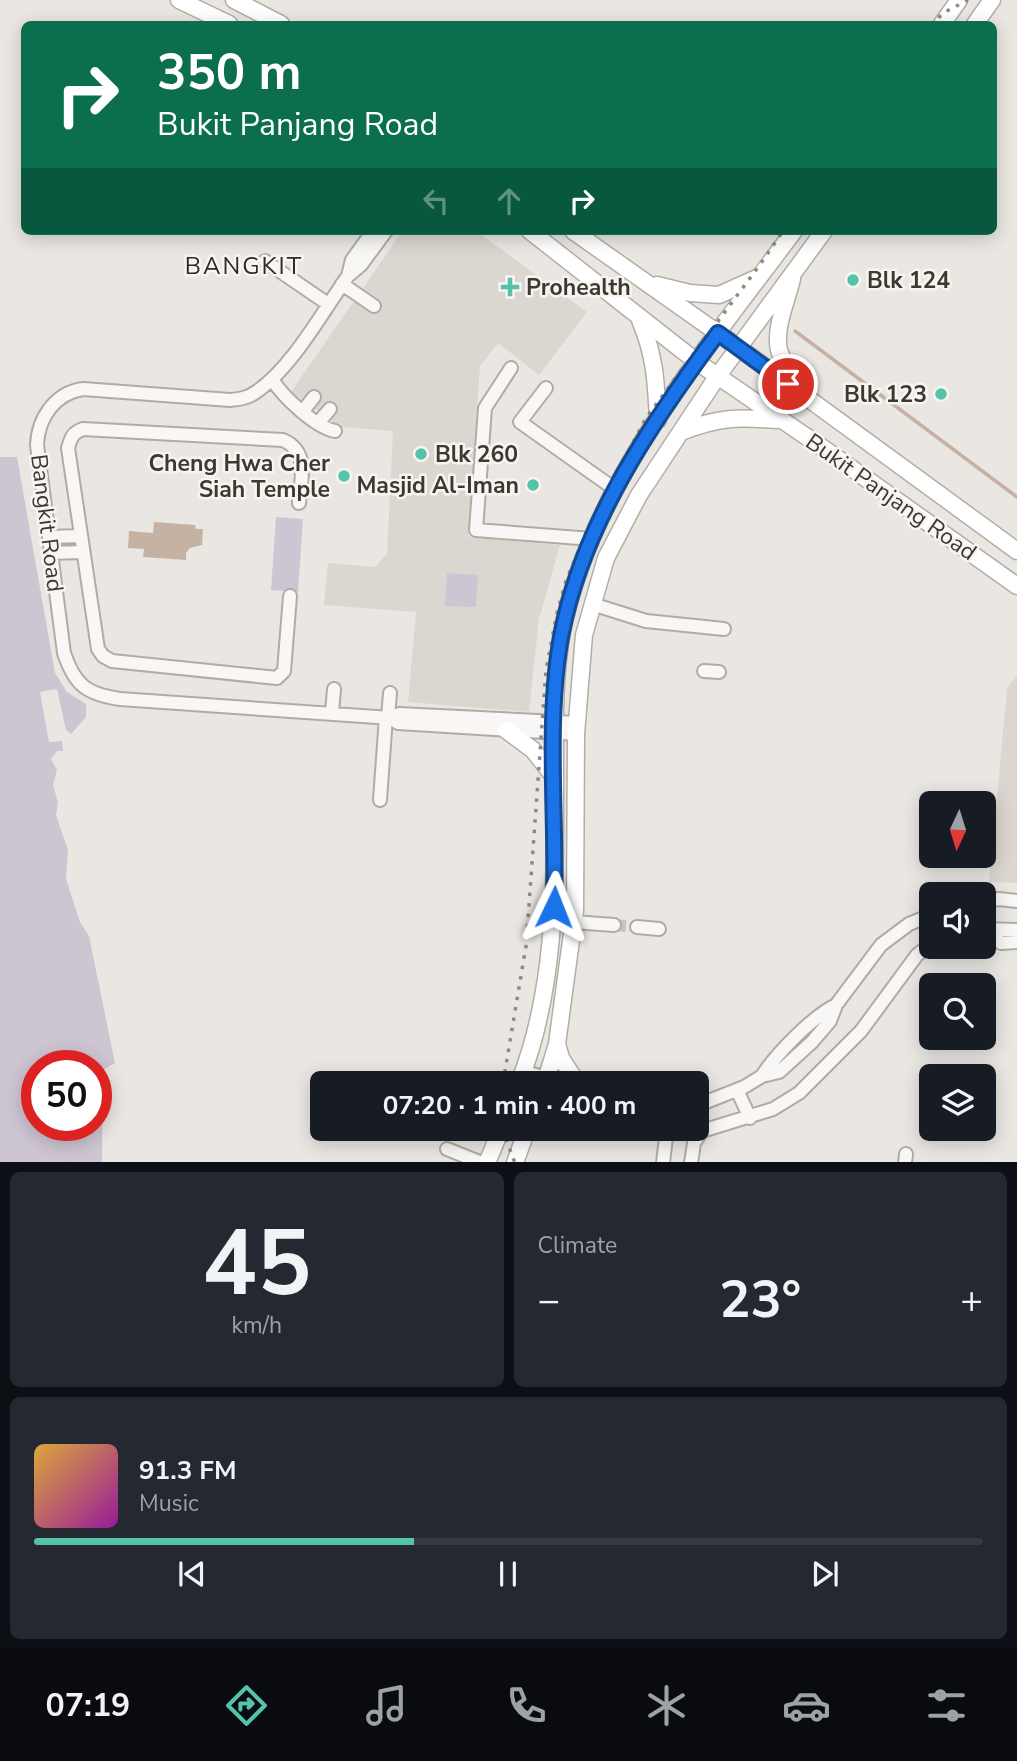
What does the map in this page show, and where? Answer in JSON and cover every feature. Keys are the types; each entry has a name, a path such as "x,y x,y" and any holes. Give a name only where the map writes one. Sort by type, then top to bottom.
{"main road":[{"path":"179,0 223,21"},
{"path":"234,0 275,21"},
{"path":"944,21 959,0"},
{"path":"977,21 992,0"},
{"name":"Bukit Panjang Road","path":"535,235 696,362 823,448 1017,586"},
{"name":"Bukit Panjang Road","path":"579,235 1017,551"},
{"path":"523,1071 545,984 554,907 554,729 562,633 579,571 616,490 658,420 696,362 791,235"},
{"path":"553,1071 573,922 576,876 576,729 584,635 606,558 639,495 718,377 821,235"},
{"path":"793,272 778,341 779,352 806,397"},
{"path":"647,283 690,293 719,295 761,276"},
{"path":"639,318 651,346 654,362 658,420"},
{"path":"681,432 709,421 728,418 779,420"},
{"path":"506,730 533,750 555,778"},
{"path":"557,1044 561,1058 569,1071"},
{"path":"485,1162 495,1141"},
{"path":"515,1162 523,1141"}],"street":[{"name":"Bangkit Road","path":"345,280 352,260 370,235"},
{"name":"Bangkit Road","path":"383,235 361,265 345,280 282,369 257,392 245,398 230,400 83,389 71,391 48,410 37,433 37,445 64,653 70,669 79,683 89,691 120,699 332,713 388,718 398,723 506,730 576,729"},
{"path":"265,261 328,304"},
{"path":"345,280 374,306"},
{"path":"511,368 485,408 476,530 592,539"},
{"path":"271,379 281,394 318,423 335,431"},
{"path":"546,388 520,422 616,490"},
{"path":"303,411 314,397"},
{"path":"318,423 330,409"},
{"path":"290,596 284,671 277,678 112,662 103,656 98,649 68,448 71,437 83,429 283,440 293,445 302,462 299,503"},
{"path":"49,537 80,536"},
{"path":"51,553 82,552"},
{"path":"592,604 646,621 724,629"},
{"path":"704,671 719,672"},
{"path":"332,713 334,689"},
{"path":"380,800 390,693"},
{"name":"Bangkit Road","path":"388,718 399,714 554,729"},
{"path":"996,899 1017,901"},
{"path":"709,1101 737,1090 761,1076 770,1063 820,1013 836,1005 881,945 919,920"},
{"path":"573,922 614,925"},
{"path":"637,927 659,929"},
{"path":"996,929 1017,930"},
{"path":"996,939 1001,943 1017,943"},
{"path":"691,1162 694,1143 702,1132 773,1109 799,1093 839,1055 865,1025 919,953"},
{"path":"737,1090 750,1118"},
{"path":"663,1162 666,1141"},
{"path":"447,1149 482,1162"}],"shaded area":[{"path":"400,235 481,235 587,312 539,375 498,343 480,366 468,537 560,545 539,619 529,712 408,702 416,612 324,605 328,563 375,567 387,554 393,431 340,427 291,392"},
{"path":"0,457 17,457 55,673 67,692 86,704 86,717 71,734 66,730 57,689 40,692 49,742 62,741 63,751 57,751 51,759 57,770 53,785 58,802 56,815 68,850 66,879 80,922 89,936 115,1063 112,1065 112,1050 21,1050 21,1141 102,1141 102,1162 0,1162"},
{"path":"276,517 303,519 298,592 271,590"},
{"path":"154,522 195,525 196,529 203,529 202,545 190,548 186,553 186,560 143,557 144,549 128,548 129,531 153,533"},
{"path":"447,573 478,575 476,607 445,606"},
{"path":"1017,674 1017,883 989,882 990,868 996,868 996,807 1007,689"}],"waterway":[{"path":"795,331 1017,497"}],"tunnel":[{"path":"614,925 637,927"}],"railway":[{"path":"934,21 968,0"},
{"path":"505,1071 526,946 546,670 566,581 588,528 646,418 780,235"},
{"path":"507,1141 515,1162"}],"place":[{"name":"Blk 124","path":"853,280"},
{"name":"Prohealth","path":"510,287"},
{"name":"Blk 123","path":"941,394"},
{"name":"Blk 260","path":"421,454"},
{"name":"Cheng Hwa Cher Siah Temple","path":"344,476"},
{"name":"Masjid Al-Iman","path":"533,485"}],"district":[{"name":"BANGKIT","path":"244,266"}],"route":[{"path":"554,907 556,694 562,633 584,558 634,458 718,333 788,384"}]}
